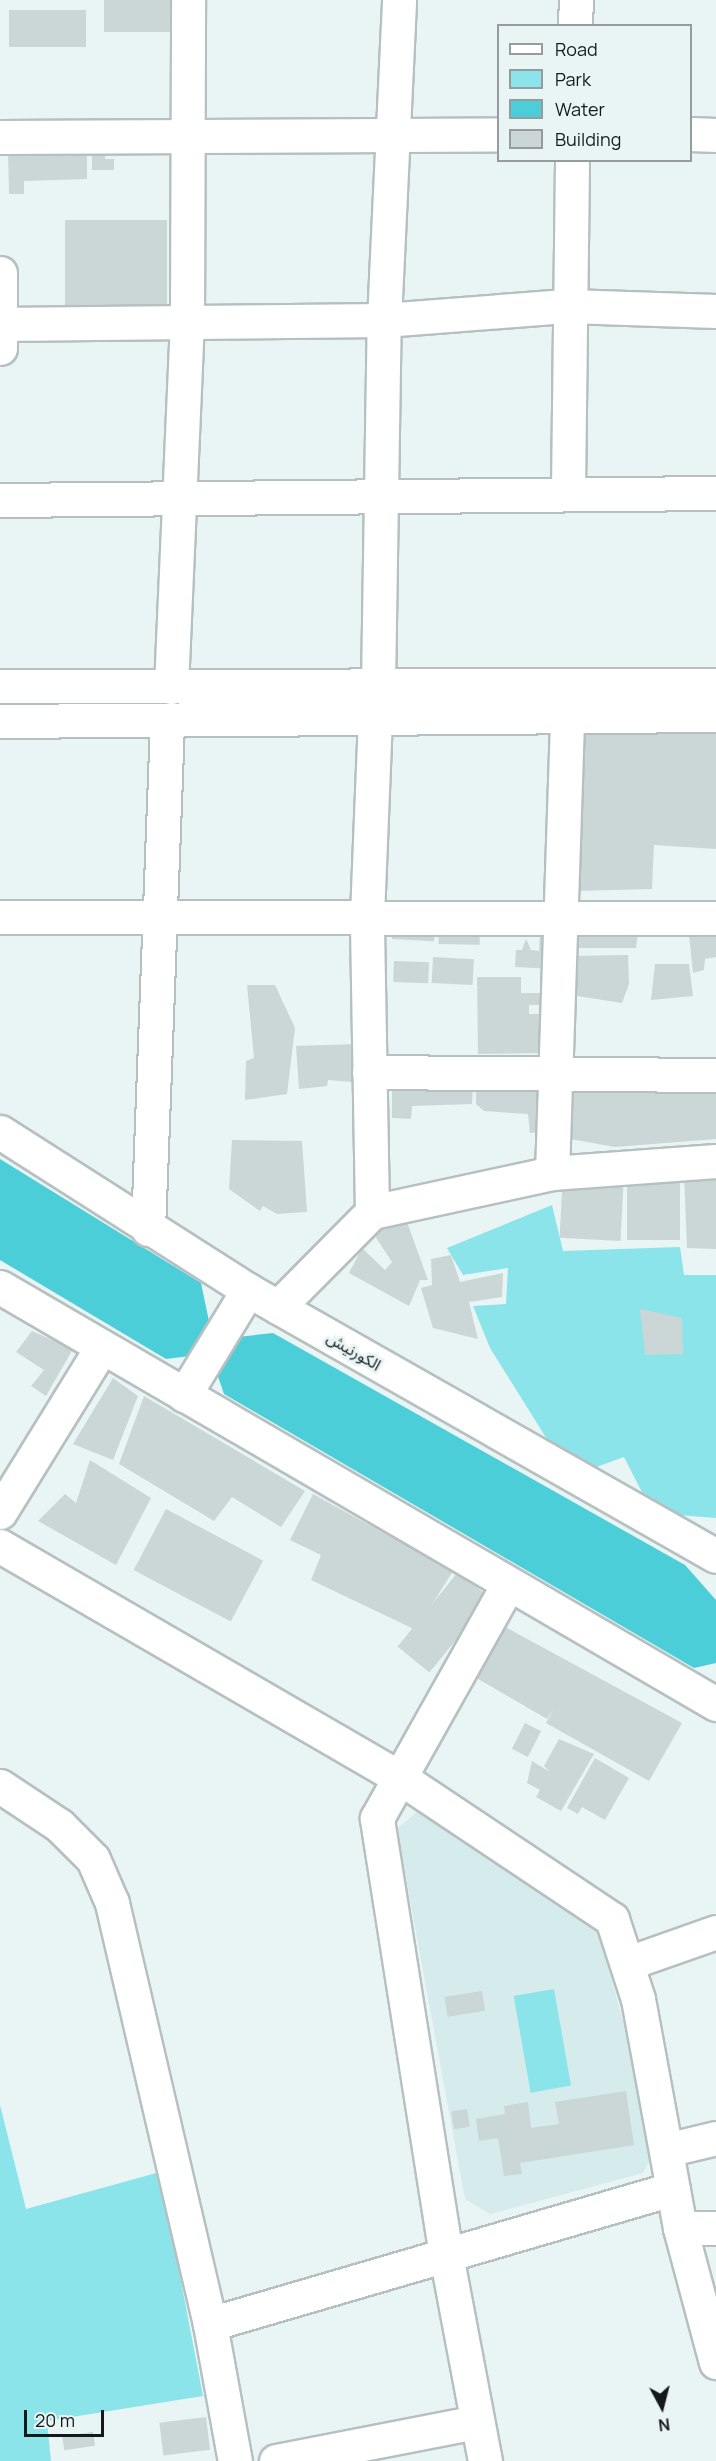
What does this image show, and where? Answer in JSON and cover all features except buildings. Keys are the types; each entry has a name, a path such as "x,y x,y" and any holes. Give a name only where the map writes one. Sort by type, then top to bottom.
{"street":[{"path":"171,687 182,498 187,321 188,0"},
{"path":"372,1212 367,916 376,700 384,320 399,0"},
{"path":"575,24 576,0"},
{"path":"0,136 497,134"},
{"path":"692,134 716,135"},
{"path":"568,490 568,306 572,162"},
{"path":"0,273 1,332 187,321 384,320 568,306 716,311"},
{"path":"0,500 568,490 716,493"},
{"path":"0,721 167,722 376,700 716,685"},
{"path":"0,686 171,687 567,714 716,715"},
{"path":"552,1173 567,714"},
{"path":"148,1229 162,914 167,722"},
{"path":"0,917 162,914 716,918"},
{"path":"369,1072 716,1075"},
{"name":"الكورنيش","path":"0,1132 148,1229 242,1299 278,1306 716,1556"},
{"path":"278,1306 372,1212 552,1173 716,1161"},
{"path":"0,1287 102,1347 189,1386 507,1587 716,1704"},
{"path":"189,1386 242,1299"},
{"path":"0,1512 102,1347"},
{"path":"0,1546 399,1777 596,1903 612,1919 628,1963 680,2228 716,2362"},
{"path":"485,2461 446,2255 377,1818 507,1587"},
{"path":"0,1786 59,1824 93,1859 112,1903 210,2324 235,2461"},
{"path":"628,1963 716,1932"},
{"path":"666,2150 716,2138"},
{"path":"210,2324 673,2189"},
{"path":"680,2228 716,2228"},
{"path":"276,2461 476,2421"}],"shaded area":[{"path":"423,1807 590,1918 601,1940 657,2147 643,2173 490,2214 465,2199 397,1829"}],"green space":[{"path":"552,1205 563,1251 680,1247 684,1275 716,1275 716,1518 666,1514 646,1500 624,1457 591,1469 555,1452 490,1348 473,1306 506,1304 508,1268 463,1275 447,1248"},
{"path":"554,1989 571,2086 531,2093 514,1996"},
{"path":"0,2105 26,2209 160,2172 203,2396 47,2421 51,2461 0,2461"}],"water":[{"path":"0,1159 201,1283 210,1326 190,1356 166,1359 0,1260"},
{"path":"273,1333 685,1565 716,1600 716,1663 694,1668 224,1394 214,1365 228,1338"}]}
